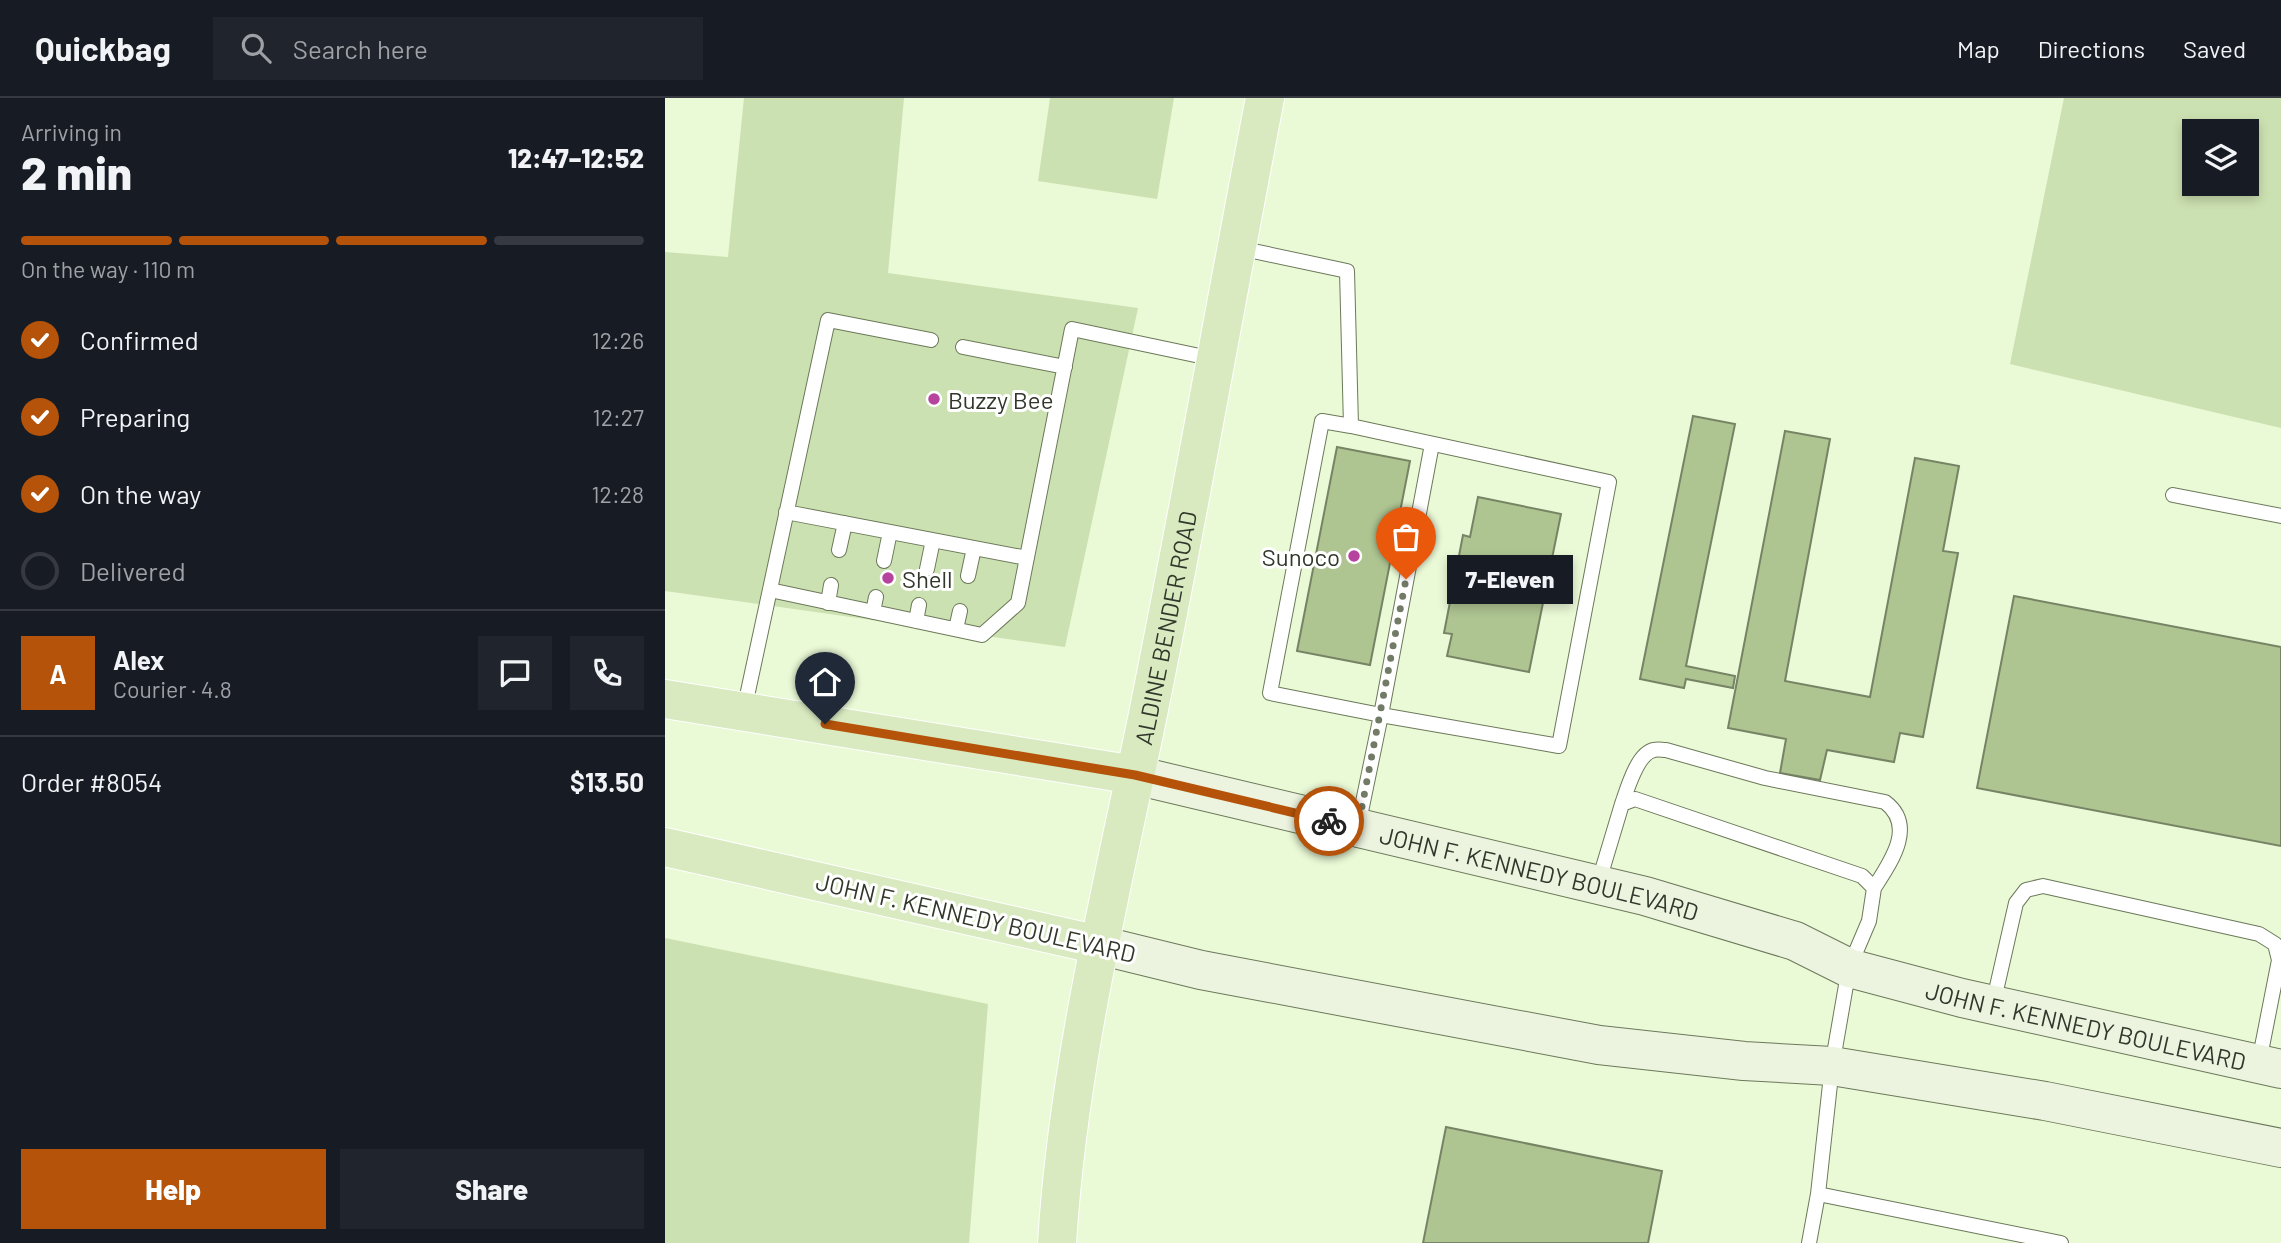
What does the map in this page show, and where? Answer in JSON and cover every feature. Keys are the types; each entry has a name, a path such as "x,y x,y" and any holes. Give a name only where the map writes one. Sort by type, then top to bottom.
{"main road":[{"name":"ALDINE BENDER ROAD","path":"1057,1243 1060,1194 1075,1087 1100,945 1265,98"},
{"name":"JOHN F. KENNEDY BOULEVARD","path":"665,699 1135,775 1645,896 1794,941 1849,968 1993,1005 2270,1066"},
{"name":"JOHN F. KENNEDY BOULEVARD","path":"665,847 1201,970 1599,1045 1744,1061 1832,1066 2045,1101 2281,1148"}],"lane":[{"path":"1236,247 1347,271 1352,426"},
{"path":"743,712 828,320 931,340"},
{"path":"770,590 982,635 1018,603 1072,329 1215,359"},
{"path":"963,347 1065,367"},
{"path":"1322,421 1432,444 1609,482 1559,746 1270,693 1322,421"},
{"path":"1358,827 1432,444"},
{"path":"2173,495 2281,516"},
{"path":"786,512 1027,558"},
{"path":"839,550 845,523"},
{"path":"884,561 890,532"},
{"path":"927,569 933,540"},
{"path":"968,576 974,548"},
{"path":"828,603 831,585"},
{"path":"873,612 876,597"},
{"path":"916,621 919,605"},
{"path":"956,629 960,611"},
{"path":"1598,884 1632,778 1643,757 1652,750 1666,750 1765,778 1885,802 1895,810 1900,825 1895,856 1874,888 1869,920 1849,968 1832,1066 1818,1194 1809,1243"},
{"path":"1622,804 1635,799 1862,876 1874,888"},
{"path":"1993,1005 2016,903 2026,890 2043,886 2259,934 2278,943 2279,960 2270,1066"},
{"path":"1818,1194 2061,1243"}],"green space":[{"path":"744,98 904,98 888,273 1138,308 1065,647 665,591 665,252 728,257"},
{"path":"1050,98 1174,98 1157,199 1038,181"},
{"path":"2064,98 2281,98 2281,428 2010,364"},
{"path":"665,938 988,1004 969,1243 665,1243"}],"building":[{"path":"1693,416 1735,424 1686,666 1735,676 1733,688 1686,679 1684,688 1640,679"},
{"path":"1785,431 1830,439 1785,681 1870,697 1915,458 1959,466 1943,551 1958,553 1923,737 1900,733 1894,762 1827,750 1820,780 1780,773 1786,739 1728,728"},
{"name":"Sunoco","path":"1337,447 1410,461 1370,665 1297,651"},
{"path":"1478,497 1561,514 1529,672 1447,656 1452,634 1444,633 1463,535 1470,537"},
{"path":"2014,596 2281,647 2281,846 1977,788"},
{"path":"1446,1127 1662,1171 1648,1243 1423,1243"}],"way so far":[{"path":"1329,821 1358,827 1406,579"}],"place":[{"name":"Buzzy Bee","path":"934,399"},
{"name":"Sunoco","path":"1354,556"},
{"name":"Shell","path":"888,578"},
{"name":"7-Eleven","path":"1406,579"}],"route":[{"path":"825,724 1135,775 1329,821"}]}
